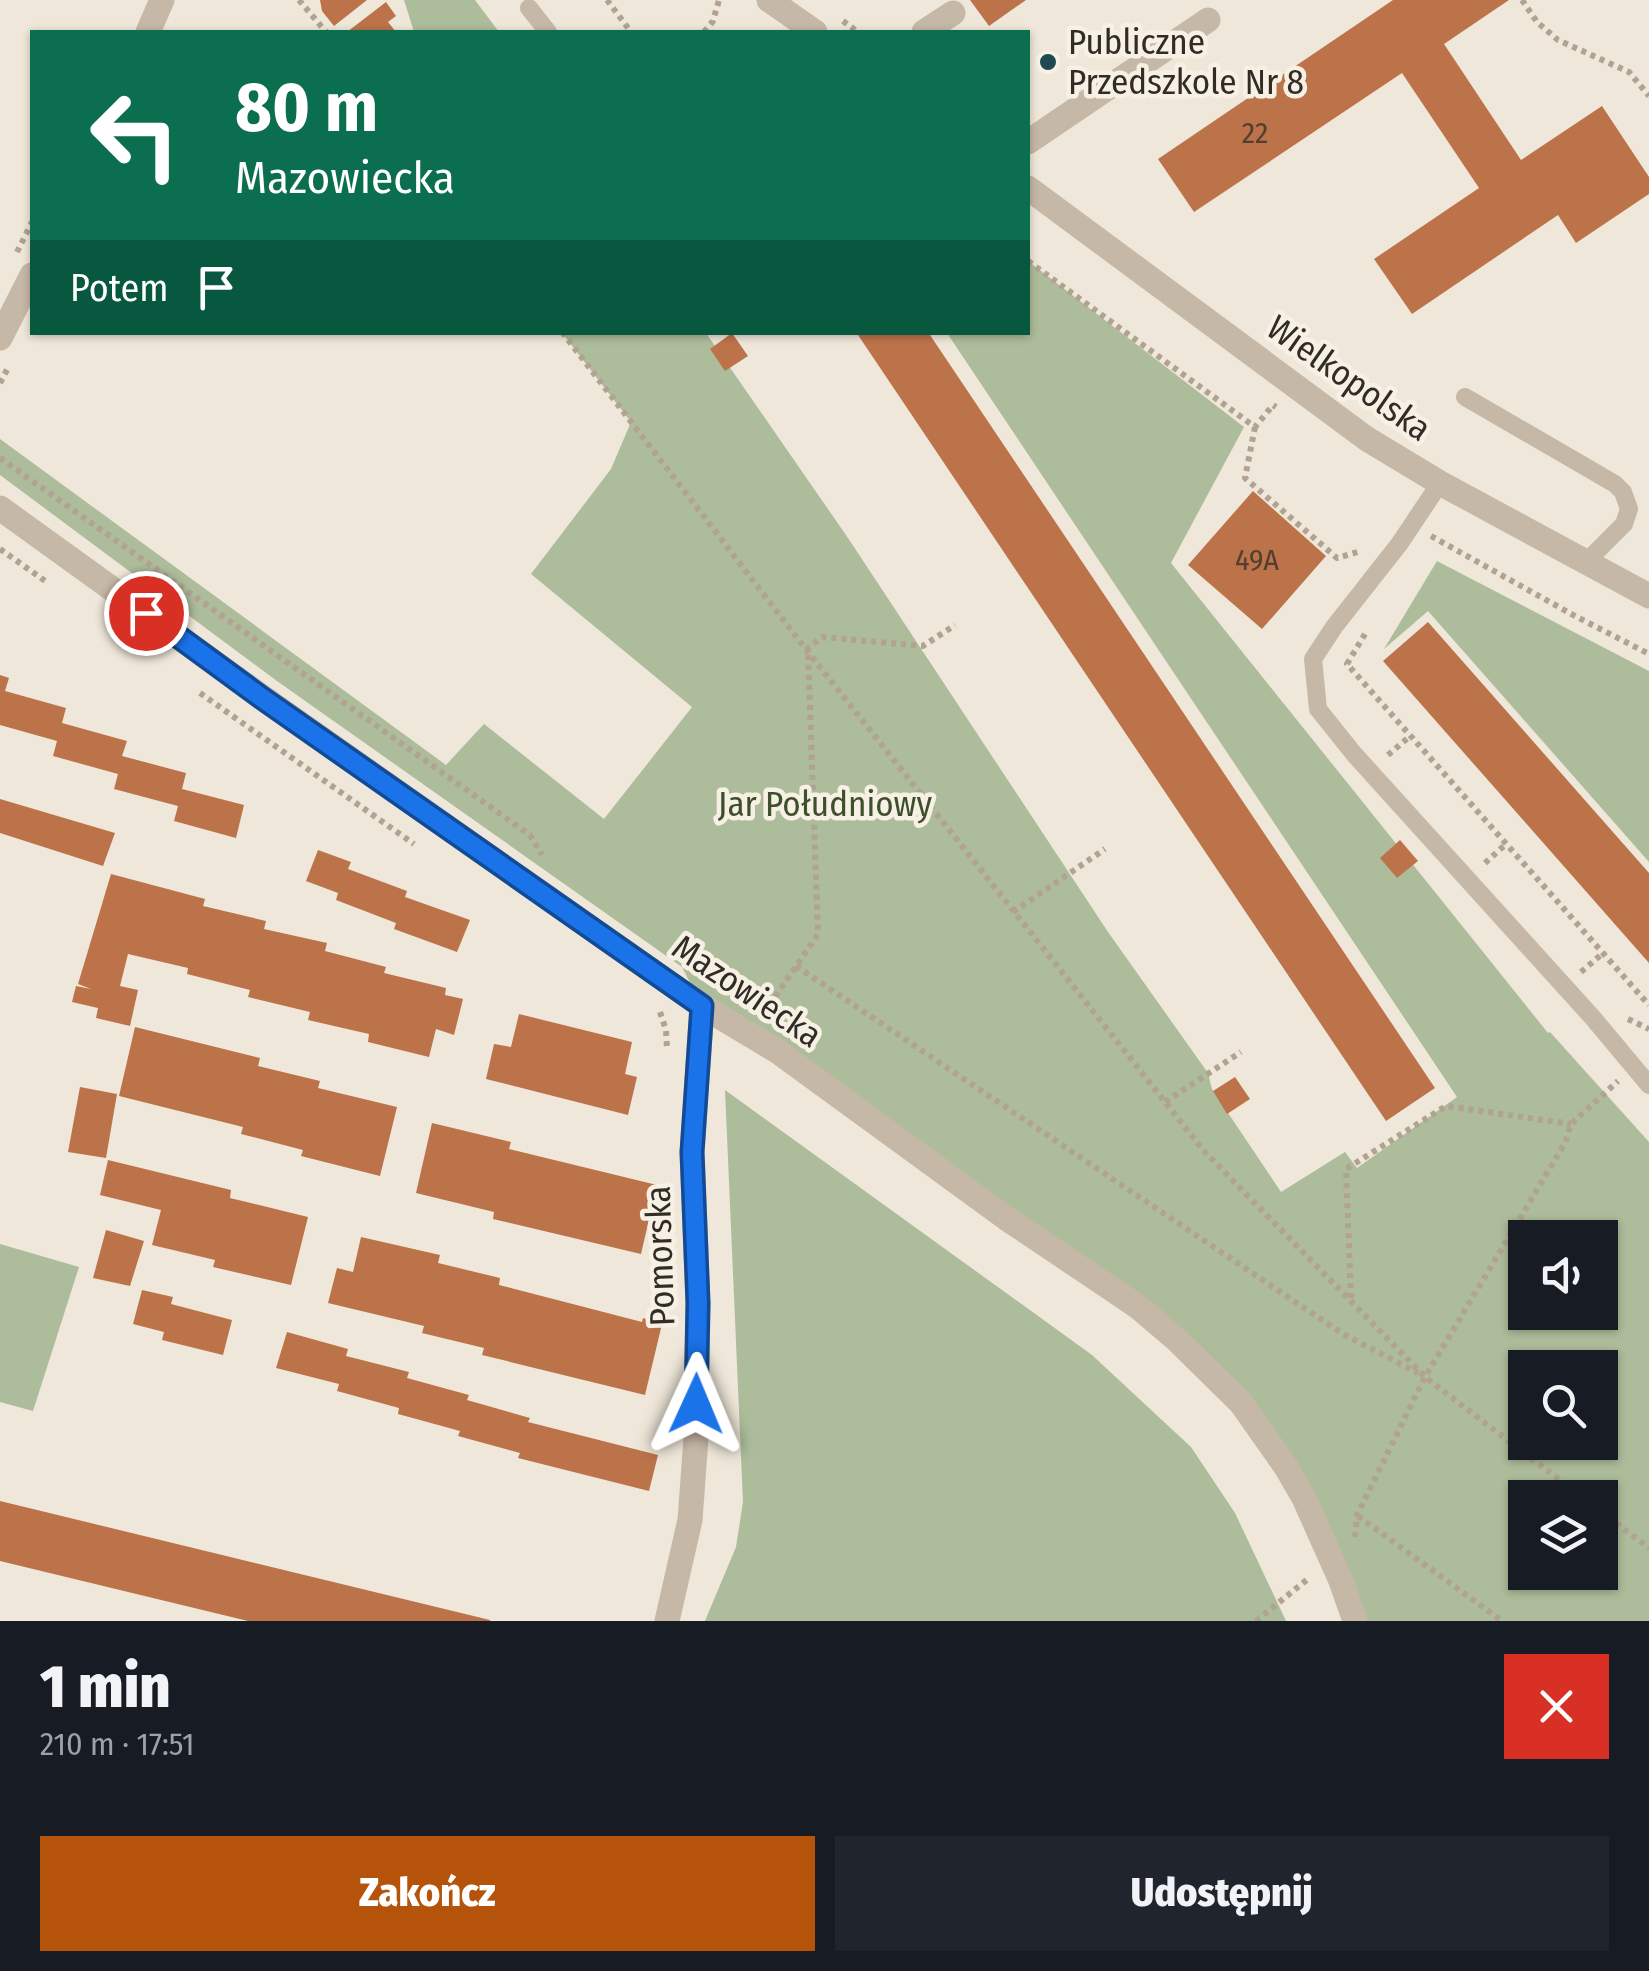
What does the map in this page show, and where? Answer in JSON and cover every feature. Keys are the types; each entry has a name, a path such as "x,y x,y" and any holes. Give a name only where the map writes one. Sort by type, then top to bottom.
{"street":[{"path":"149,30 162,0"},
{"path":"769,0 812,30"},
{"path":"927,30 953,12"},
{"path":"1030,141 1208,20"},
{"name":"Wielkopolska","path":"1030,189 1367,439 1649,596"},
{"path":"0,338 30,279"},
{"name":"Mazowiecka","path":"0,508 262,698 702,1006 777,1050 1006,1218 1137,1306 1241,1403 1286,1466 1326,1548 1355,1621"},
{"name":"Pomorska","path":"667,1621 690,1520 696,1438 698,1303 692,1152 702,1006"}],"lane":[{"path":"529,8 546,30"},
{"path":"1465,397 1615,484 1622,492 1629,509 1624,524 1586,562"},
{"path":"1440,483 1313,659 1318,709 1649,1084"}],"path":[{"path":"299,0 324,30"},
{"path":"607,0 630,30"},
{"path":"706,30 713,21 719,0"},
{"path":"1522,0 1558,40 1628,72 1649,96"},
{"path":"1030,262 1255,427"},
{"path":"564,335 807,651 1204,1152 1425,1377 1559,1480"},
{"path":"1289,416 1273,405 1255,427 1246,478 1337,558 1366,550"},
{"path":"0,458 530,835 547,864"},
{"path":"1423,544 1432,536 1649,654"},
{"path":"764,1014 818,934 807,651 822,637 923,646 955,625"},
{"path":"1366,632 1346,664 1649,1005"},
{"path":"1013,912 1105,849"},
{"path":"796,966 1343,1334 1425,1377"},
{"path":"750,1005 777,1022"},
{"path":"1164,1102 1241,1052"},
{"path":"1354,1538 1357,1515 1425,1377 1565,1143 1571,1124 1633,1066"},
{"path":"1351,1300 1346,1169 1446,1106 1571,1124"},
{"path":"1357,1515 1502,1621"},
{"path":"1618,1525 1649,1548"},
{"path":"1302,1564 1316,1593"},
{"path":"1256,1621 1309,1578"}],"green space":[{"path":"404,0 475,0 498,30 413,30"},
{"name":"Jar Południowy","path":"1030,263 1244,427 1171,563 1548,1033 1649,1142 1649,1621 1355,1621 1304,1498 1210,1371 702,1006 682,967 277,681 0,475 0,439 446,765 484,724 604,819 692,707 531,574 611,469 631,422 564,335 707,335 848,538 1108,932 1208,1073 1212,1089 1281,1192 1345,1152 1357,1168 1457,1097 948,335 1030,335"},
{"path":"1437,561 1649,671 1649,862 1428,611 1384,649"},
{"path":"725,1090 1092,1355 1191,1447 1235,1513 1286,1621 705,1621 736,1547 743,1502"},
{"path":"0,1244 79,1267 33,1411 0,1402"}],"building":[{"path":"320,0 367,0 334,26 322,11"},
{"path":"970,0 1026,0 989,26"},
{"path":"1393,0 1509,0 1444,44 1521,160 1602,106 1649,177 1649,194 1576,243 1558,215 1412,314 1374,259 1479,188 1402,73 1194,212 1158,159"},
{"path":"386,2 396,16 388,22 394,30 350,30"},
{"path":"733,335 748,356 725,371 710,349"},
{"path":"858,335 930,335 1435,1088 1386,1121"},
{"path":"1253,491 1326,556 1262,629 1188,565"},
{"path":"1428,622 1649,873 1649,963 1383,661"},
{"path":"0,675 9,678 5,691 66,708 62,723 127,741 122,756 186,773 182,789 244,805 236,838 174,821 178,806 114,789 118,774 53,756 57,741 0,725"},
{"path":"0,799 115,833 103,866 0,833"},
{"path":"1400,840 1418,861 1397,878 1380,858"},
{"path":"318,850 351,862 348,869 407,891 405,897 470,920 457,952 394,929 396,923 336,900 338,893 306,881"},
{"path":"111,874 205,899 203,906 266,921 264,929 327,943 325,951 386,967 384,973 446,988 445,995 463,999 454,1035 436,1029 429,1057 368,1042 369,1034 308,1020 310,1012 248,997 250,990 187,974 188,968 128,954 120,986 138,990 130,1026 96,1018 98,1008 72,1002 76,986 91,989 78,984"},
{"path":"519,1014 632,1042 625,1074 637,1077 628,1115 486,1079 494,1044 511,1047"},
{"path":"135,1027 260,1058 258,1066 320,1081 318,1088 397,1107 380,1176 301,1156 303,1150 241,1134 243,1127 119,1096"},
{"path":"1235,1077 1250,1099 1227,1114 1213,1091"},
{"path":"80,1087 117,1094 106,1158 68,1152"},
{"path":"432,1123 511,1142 509,1149 657,1185 641,1254 493,1219 494,1212 416,1193"},
{"path":"108,1160 231,1190 230,1198 308,1217 291,1285 213,1267 215,1260 152,1245 161,1210 100,1195"},
{"path":"106,1230 144,1241 130,1286 93,1278"},
{"path":"361,1237 440,1255 438,1263 500,1278 499,1285 662,1324 645,1395 482,1355 484,1348 422,1333 424,1326 328,1303 337,1268 353,1272"},
{"path":"142,1290 173,1297 171,1304 232,1320 223,1355 162,1340 164,1332 133,1324"},
{"path":"287,1332 348,1349 346,1356 409,1372 407,1378 469,1395 467,1400 530,1418 528,1422 658,1455 649,1491 518,1458 520,1453 398,1414 399,1408 337,1391 339,1384 276,1368"},
{"path":"0,1501 490,1621 248,1621 0,1561"}],"place":[{"name":"Publiczne Przedszkole Nr 8","path":"1048,62"}],"route":[{"path":"146,613 702,1006 692,1152 698,1303 696,1404"}]}
